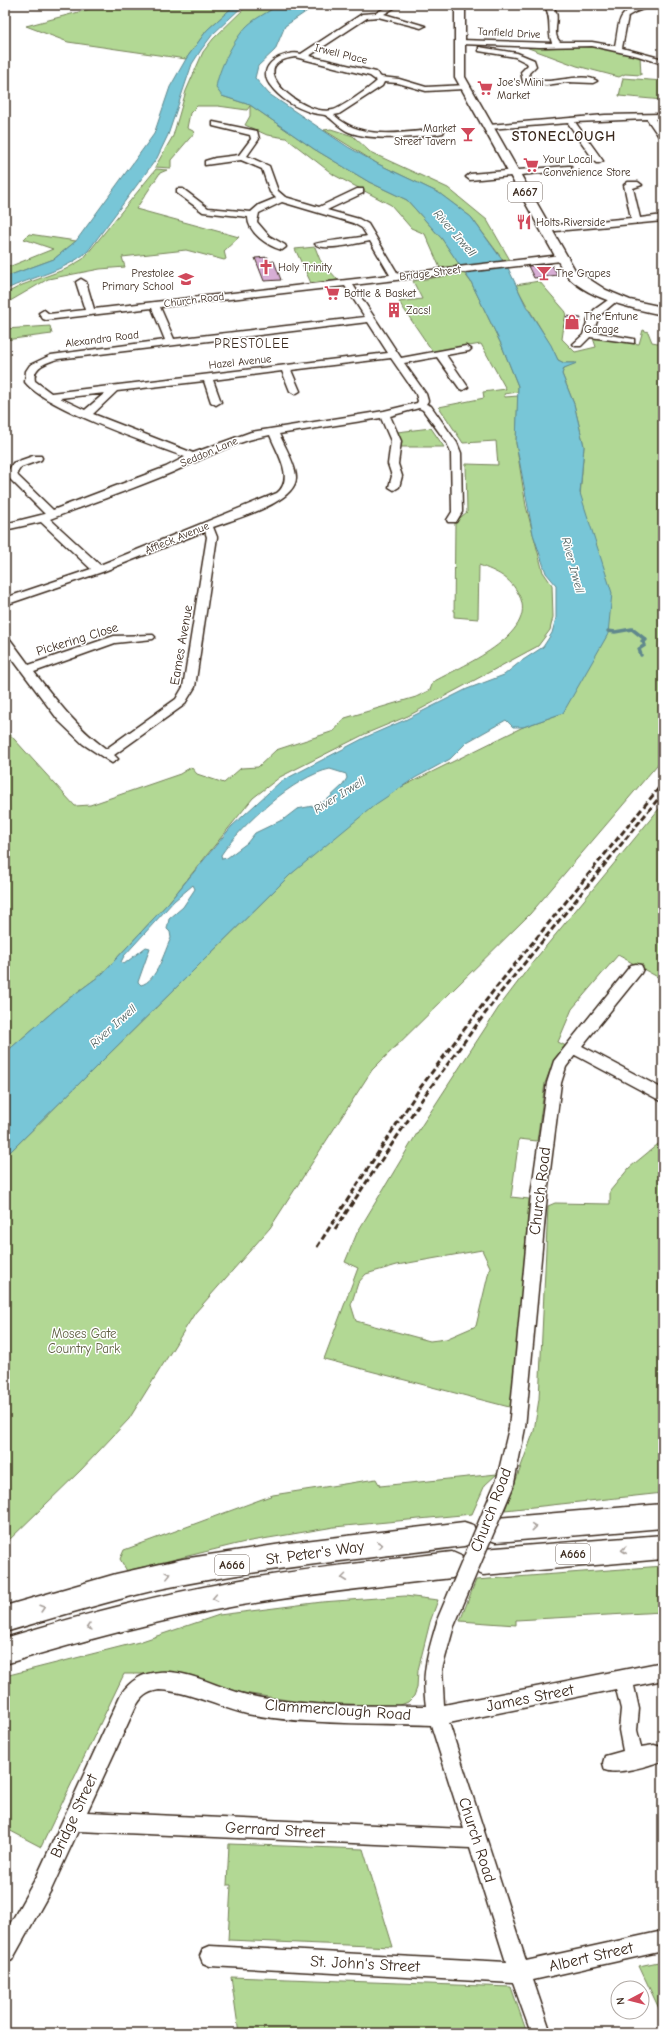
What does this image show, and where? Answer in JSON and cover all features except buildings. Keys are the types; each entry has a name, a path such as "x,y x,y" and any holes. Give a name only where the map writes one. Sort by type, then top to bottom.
{"highway":[{"name":"A666","path":"496,1530 663,1516"},
{"name":"St. Peter's Way","path":"5,1619 79,1597 182,1572 305,1554 464,1534"},
{"name":"A666","path":"483,1562 663,1547"},
{"name":"St. Peter's Way","path":"5,1651 46,1638 159,1609 261,1589 452,1565"}],"main road":[{"name":"A667","path":"460,5 459,70 463,85 489,127 570,272 579,280 615,298 663,311"}],"street":[{"path":"378,15 395,5"},
{"path":"618,48 625,15 632,10 648,5"},
{"name":"Tanfield Drive","path":"550,8 554,18 552,34 557,45"},
{"path":"304,56 365,16 378,15 421,26"},
{"path":"504,52 515,43"},
{"path":"460,44 522,56 531,62 532,66 526,72 526,80 546,83 568,80 593,81"},
{"name":"Tanfield Drive","path":"460,44 592,44 618,48 663,62"},
{"name":"Irwell Place","path":"329,114 300,106 288,98 270,82 269,73 272,67 283,58 295,55 373,74 380,81 402,82 434,89 463,85"},
{"path":"380,81 341,109 329,114 336,123 364,134 379,135 440,131"},
{"path":"649,116 663,136"},
{"path":"489,127 570,120 663,116"},
{"path":"570,120 596,158 583,155"},
{"path":"216,124 254,133 255,139 242,157"},
{"path":"208,163 215,160 242,157 266,168 274,192 282,199 361,223 373,238 396,278"},
{"path":"474,174 568,168"},
{"path":"636,220 628,184 638,185"},
{"path":"320,210 360,191"},
{"path":"339,192 348,196"},
{"path":"174,198 183,193 206,210 253,215 264,206 282,199"},
{"path":"253,215 253,220 262,235 274,246"},
{"path":"545,229 663,218"},
{"path":"319,244 373,238"},
{"name":"Bridge Street","path":"347,282 396,278 561,258"},
{"path":"347,282 395,358 421,394 423,401 420,405 427,408 452,443 456,453 457,512 452,520"},
{"name":"Church Road","path":"44,313 46,317 347,282"},
{"path":"80,287 90,312"},
{"path":"578,344 585,341 589,334 595,315 615,298"},
{"path":"155,305 170,342"},
{"name":"Alexandra Road","path":"193,457 87,414 51,396 35,387 30,381 30,375 33,369 48,358 170,342 370,319"},
{"path":"589,334 631,341"},
{"name":"Hazel Avenue","path":"51,396 286,369 440,354 466,349"},
{"path":"440,354 463,387"},
{"path":"286,369 295,391"},
{"path":"208,378 216,402"},
{"path":"87,414 113,390"},
{"name":"Seddon Lane","path":"5,527 30,522 47,516 170,469 193,457 238,439 273,430 384,414 420,405"},
{"path":"384,414 396,441 393,464 397,476 394,488"},
{"name":"Affleck Avenue","path":"5,602 98,570 277,498 289,488 291,474 273,430"},
{"path":"37,458 17,465 12,473 13,477 47,516 98,570"},
{"name":"Eames Avenue","path":"27,670 62,718 73,729 109,756 180,702 186,695 189,687 212,537 210,530 206,527"},
{"name":"Pickering Close","path":"27,670 114,640 137,641 149,637"},
{"path":"5,641 27,670"},
{"name":"Church Road","path":"541,2033 520,1973 437,1716 433,1692 433,1669 446,1622 505,1483 517,1428 539,1195 554,1083 559,1065 636,969"},
{"path":"573,1048 663,1096"},
{"name":"James Street","path":"437,1716 663,1671"},
{"path":"623,1679 630,1709 628,1730 634,1758"},
{"name":"Clammerclough Road","path":"146,1683 174,1682 202,1689 233,1700 287,1710 331,1713 437,1716"},
{"name":"Bridge Street","path":"5,1953 44,1883 128,1701 135,1690 146,1683"},
{"path":"612,1763 654,1754"},
{"name":"Gerrard Street","path":"72,1821 477,1839"},
{"name":"Albert Street","path":"520,1973 663,1941"},
{"name":"St. John's Street","path":"210,1956 520,1973"}],"green space":[{"path":"96,5 235,5 207,30 186,59 68,42 26,26 90,9"},
{"path":"248,5 278,5 247,26 222,96 250,105 314,149 369,182 407,200 442,239 460,265 440,268 425,234 411,228 391,205 334,175 286,138 267,135 245,125 250,116 250,106 247,110 218,106 197,106 190,113 187,128 195,132 171,160 171,168 155,167 173,136 186,91 203,52 213,39"},
{"path":"523,46 546,48 590,46 640,56 641,75 625,74 619,77 577,66"},
{"path":"623,78 663,81 663,100 619,96"},
{"path":"331,129 353,136 370,152 448,188 487,220 510,260 503,260 471,217 439,193 378,164 324,130"},
{"path":"156,169 167,170 160,173 136,209 239,237 224,251 226,259 224,260 186,250 122,257 125,267 100,269 48,279 5,304 5,294 22,285 66,269 83,259"},
{"path":"29,234 76,241 54,259 5,277 5,265 11,266 53,249 24,239"},
{"path":"315,247 320,260 338,280 311,283 295,249"},
{"path":"464,273 471,282 502,346 518,386 518,392 504,394 505,397 518,396 516,443 526,506 543,572 552,585 553,617 550,630 538,646 408,716 365,734 280,777 253,798 169,902 102,974 64,1002 5,1053 5,729 75,806 90,805 180,774 191,767 197,774 224,783 241,768 258,767 276,750 334,731 345,718 416,697 430,690 433,682 494,648 508,636 518,623 522,610 519,595 515,589 507,579 492,570 479,565 478,619 454,617 455,522 467,512 466,464 498,465 496,441 463,443 439,407 484,398 483,392 506,389 481,344 433,352 399,302 422,299 413,281"},
{"name":"Moses Gate Country Park","path":"539,281 566,312 562,339 575,352 596,347 593,338 639,344 643,330 648,332 652,342 663,344 663,758 530,914 372,1070 270,1228 195,1313 129,1419 81,1470 5,1544 5,1154 10,1152 290,875 369,803 523,727 563,713 584,446 574,404 562,374 564,368 575,363 564,363 558,360 516,285"},
{"path":"50,326 52,334 5,340 5,329"},
{"path":"431,428 444,447 401,447 397,432"},
{"path":"663,804 663,980 618,955 572,1009 558,1042 566,1046 555,1058 545,1083 537,1141 519,1139 511,1197 529,1199 513,1408 324,1359 358,1268 345,1262 357,1233 422,1125 499,1007 533,962","holes":["482,1250 490,1267 476,1326 446,1339 430,1341 356,1321 351,1305 358,1283 366,1274 397,1265"]},
{"path":"663,1140 663,1493 505,1510 534,1431 539,1399 548,1206 555,1203 610,1204 610,1191 629,1168"},
{"path":"497,1474 485,1485 472,1514 334,1527 245,1542 127,1571 120,1559 124,1550 273,1495 376,1479 380,1486"},
{"path":"663,1566 663,1612 516,1620 516,1625 460,1621 476,1580"},
{"path":"405,1596 438,1600 430,1622 418,1670 417,1688 414,1696 408,1702 398,1706 331,1705 238,1692 170,1674 124,1674 41,1847 5,1828 5,1676 139,1642 219,1615 322,1602"},
{"path":"229,1844 363,1849 393,1947 228,1940 231,1885 227,1885"},
{"path":"663,1961 663,2017 650,1989 650,1980 646,1980 639,1966"},
{"path":"231,1977 511,1987 527,2033 239,2033"}],"water":[{"path":"235,5 244,5 213,34 192,64 168,135 157,158 88,251 79,258 59,269 5,290 5,277 54,259 76,241 154,134 170,87 186,59 207,30"},
{"name":"River Irwell","path":"278,5 316,5 285,26 275,50 258,66 255,78 269,94 348,147 378,164 439,193 471,217 508,268 526,306 551,345 558,360 564,363 577,363 564,368 562,374 574,404 584,446 580,493 612,593 608,634 563,713 523,727 513,727 506,720 467,742 450,759 415,778 376,804 290,875 10,1152 5,1154 5,1053 64,1002 102,974 169,902 232,826 280,782 366,737 405,720 467,689 504,675 520,662 543,647 552,633 556,618 556,585 546,573 533,534 516,443 518,386 502,346 471,282 442,239 407,200 369,182 314,149 250,105 222,96 216,88 223,64 242,32 254,20","holes":["330,769 346,774 347,778 343,785 328,799 318,805 297,809 284,819 255,833 247,843 227,858 222,859 221,855 230,843 255,816 270,803 301,781 316,773","193,885 195,889 183,907 169,919 167,929 170,932 171,938 156,972 147,982 141,985 138,982 150,948 146,947 124,964 121,962 124,956 174,901"]}],"waterway":[{"path":"608,631 615,632 632,629 646,640 642,641 645,645 639,649 641,655"}],"railway":[{"path":"317,1247 420,1088 494,990 663,783"},
{"path":"335,1229 427,1092 501,992 663,793"}],"place":[{"name":"Joe's Mini Market","path":"485,88"},
{"name":"Market Street Tavern","path":"468,134"},
{"name":"Your Local Convenience Store","path":"531,165"},
{"name":"Holts Riverside","path":"524,222"},
{"name":"Holy Trinity","path":"266,267"},
{"name":"The Grapes","path":"544,273"},
{"name":"Prestolee Primary School","path":"186,279"},
{"name":"Bottle & Basket","path":"332,293"},
{"name":"Zacs!","path":"394,310"},
{"name":"The Entune Garage","path":"572,322"}],"district":[{"name":"STONECLOUGH","path":"564,136"},
{"name":"PRESTOLEE","path":"252,343"}]}
